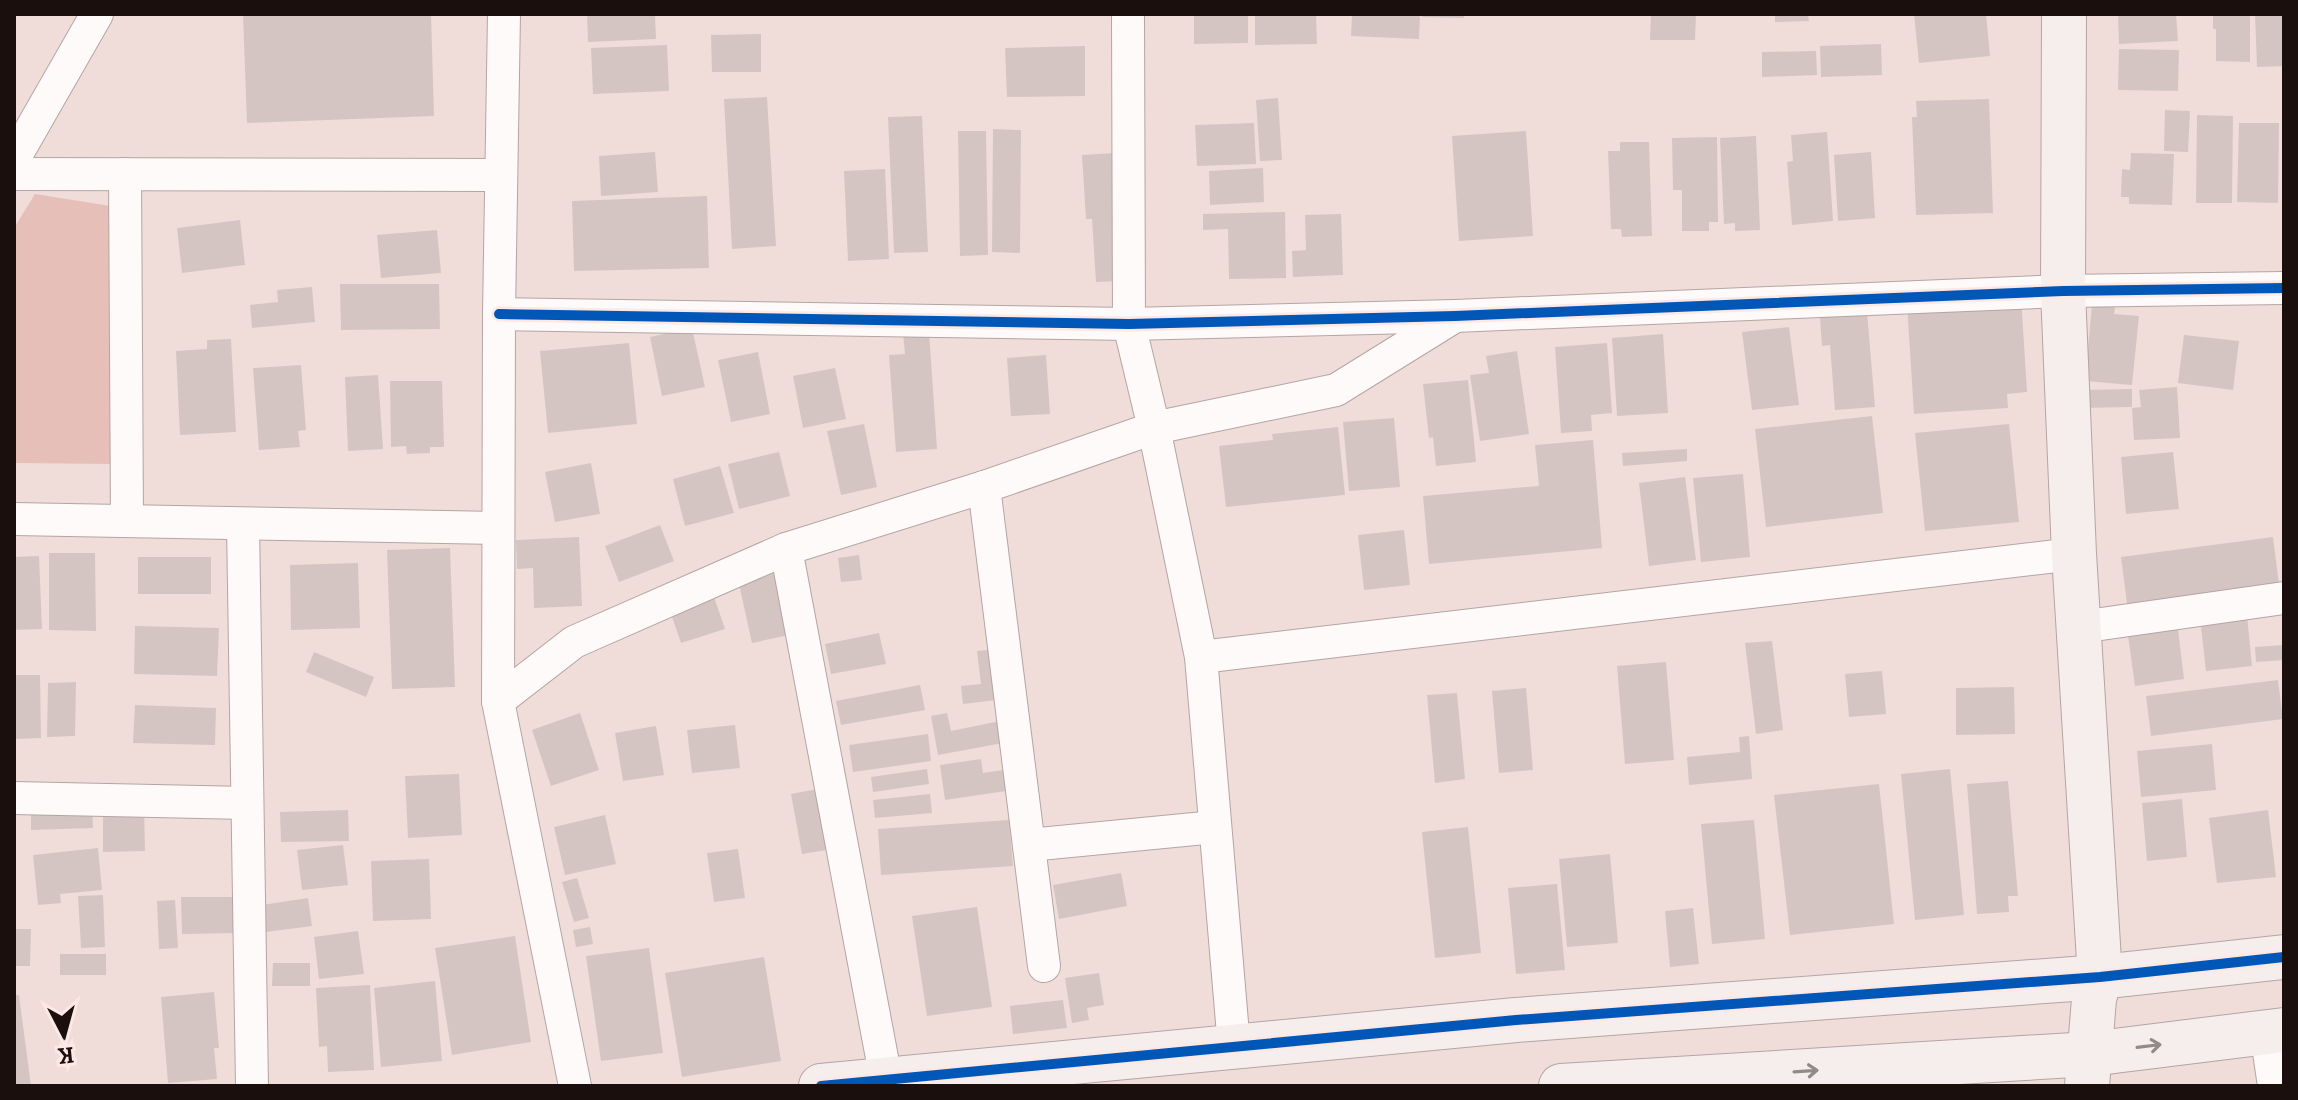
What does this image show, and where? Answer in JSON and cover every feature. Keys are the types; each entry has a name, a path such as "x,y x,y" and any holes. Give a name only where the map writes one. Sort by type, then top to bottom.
{"street":[{"path":"14,159 97,14"},
{"path":"504,14 498,701 575,1086"},
{"path":"1128,14 1129,324 1154,428 1201,657 1234,1046"},
{"path":"2064,14 2063,291 2074,554 2100,977 2094,999 2089,1070"},
{"path":"14,174 501,175"},
{"path":"125,174 127,521"},
{"path":"499,314 1129,324 1455,316 2063,291 2284,288"},
{"path":"498,701 574,642 786,549 984,487 1154,428 1336,390 1455,316"},
{"path":"984,487 1044,966"},
{"path":"14,519 498,528"},
{"path":"243,524 252,1086"},
{"path":"786,549 886,1079"},
{"path":"1201,657 2074,554"},
{"path":"2080,627 2284,598"},
{"path":"14,798 247,803"},
{"path":"1029,845 1215,827"},
{"path":"821,1086 1516,1020 2100,977 2284,957"},
{"path":"1561,1086 2089,1070 2275,1031 2274,1086"}],"shaded area":[{"path":"35,194 117,207 113,464 14,463 14,228"}],"building":[{"path":"243,14 431,14 434,116 247,123"},
{"path":"587,14 655,14 656,39 588,42"},
{"path":"1194,14 1248,14 1248,43 1194,44"},
{"path":"1255,14 1316,14 1317,44 1255,45"},
{"path":"1352,14 1420,14 1419,39 1351,36"},
{"path":"1422,14 1464,14 1464,18 1422,17"},
{"path":"1651,14 1696,14 1695,40 1650,40"},
{"path":"1775,14 1808,14 1809,21 1775,22"},
{"path":"1914,14 1986,14 1990,56 1919,63"},
{"path":"2118,14 2176,14 2178,41 2119,44"},
{"path":"2213,14 2250,14 2250,62 2216,61"},
{"path":"2255,14 2284,14 2284,66 2257,67"},
{"path":"761,34 761,72 712,72 711,35"},
{"path":"1881,44 1882,75 1821,77 1820,46"},
{"path":"667,45 669,91 593,94 591,48"},
{"path":"1085,46 1085,96 1007,97 1005,48"},
{"path":"2119,49 2179,50 2178,91 2118,90"},
{"path":"1816,51 1817,75 1762,77 1762,52"},
{"path":"767,97 776,246 732,249 724,99"},
{"path":"1278,98 1282,160 1260,161 1256,100"},
{"path":"1989,99 1993,213 1916,215 1912,117 1917,117 1916,101"},
{"path":"2165,110 2190,111 2188,152 2164,151"},
{"path":"2197,115 2233,116 2232,203 2196,203"},
{"path":"922,116 928,252 894,253 888,117"},
{"path":"1254,123 1256,164 1197,166 1195,125"},
{"path":"2239,123 2279,123 2278,203 2237,202"},
{"path":"993,129 1021,130 1020,253 992,252"},
{"path":"958,131 986,131 988,255 960,256"},
{"path":"1526,131 1533,236 1459,241 1452,136"},
{"path":"1827,132 1833,221 1792,225 1787,162 1793,161 1791,135"},
{"path":"1756,136 1760,230 1735,231 1735,223 1724,224 1720,138"},
{"path":"1717,137 1718,222 1709,222 1709,231 1682,231 1682,190 1673,190 1672,138"},
{"path":"1620,142 1649,142 1652,236 1622,237 1621,229 1611,229 1608,151 1620,151"},
{"path":"655,152 658,192 601,196 599,156"},
{"path":"1871,152 1875,218 1838,221 1834,155"},
{"path":"1115,153 1122,281 1096,282 1092,219 1086,219 1082,155"},
{"path":"2131,153 2174,154 2172,205 2129,204 2129,197 2121,197 2122,169 2130,170"},
{"path":"1263,168 1264,202 1210,205 1209,171"},
{"path":"885,169 889,259 848,261 844,171"},
{"path":"707,196 709,268 574,271 572,201"},
{"path":"1285,212 1286,278 1229,279 1228,229 1203,230 1203,214"},
{"path":"1341,214 1343,275 1293,277 1292,251 1306,250 1305,215"},
{"path":"240,220 245,265 182,273 177,228"},
{"path":"437,230 441,273 381,278 377,235"},
{"path":"340,284 439,284 440,329 341,330"},
{"path":"312,287 315,322 252,328 250,305 278,302 277,290"},
{"path":"2021,296 2027,392 2007,394 2008,408 1914,414 1907,304"},
{"path":"1866,300 1875,407 1835,410 1830,345 1822,346 1819,303"},
{"path":"2092,305 2115,307 2114,314 2139,316 2132,385 2085,381"},
{"path":"1789,327 1799,405 1752,410 1742,332"},
{"path":"692,328 705,387 662,396 650,337"},
{"path":"929,331 937,449 896,452 889,355 905,354 903,333"},
{"path":"1663,334 1668,413 1617,416 1612,338"},
{"path":"2184,335 2239,341 2233,390 2178,383"},
{"path":"231,339 236,432 180,435 176,351 207,349 207,340"},
{"path":"629,343 637,424 548,433 540,351"},
{"path":"1607,343 1612,413 1591,415 1592,431 1561,433 1555,347"},
{"path":"1517,351 1529,434 1480,441 1470,375 1489,373 1486,356"},
{"path":"758,352 770,414 731,422 718,360"},
{"path":"1046,355 1050,414 1011,416 1007,358"},
{"path":"301,365 306,430 298,431 300,447 259,450 253,368"},
{"path":"835,368 846,419 803,428 793,376"},
{"path":"378,375 383,449 348,451 345,377"},
{"path":"1468,380 1476,462 1436,466 1433,437 1429,438 1423,384"},
{"path":"390,381 442,381 444,447 430,447 430,453 407,454 406,446 391,447"},
{"path":"2177,387 2180,438 2134,440 2132,408 2141,407 2139,390"},
{"path":"2132,389 2132,407 2082,408 2082,390"},
{"path":"1872,416 1883,513 1766,527 1755,429"},
{"path":"1394,418 1400,487 1349,491 1343,422"},
{"path":"864,424 877,487 841,495 827,431"},
{"path":"2009,424 2019,522 1925,531 1915,433"},
{"path":"1338,427 1345,495 1226,507 1219,446 1273,440 1272,434"},
{"path":"1593,440 1602,548 1429,564 1423,496 1539,486 1535,445"},
{"path":"1687,449 1687,461 1623,466 1622,453"},
{"path":"779,452 790,496 739,509 728,464"},
{"path":"2173,452 2179,509 2126,514 2121,457"},
{"path":"591,463 600,514 555,522 545,472"},
{"path":"720,466 734,513 685,526 673,479"},
{"path":"1743,474 1750,557 1701,562 1693,478"},
{"path":"1685,477 1696,560 1649,566 1639,483"},
{"path":"660,525 674,561 619,582 605,546"},
{"path":"1404,530 1410,585 1364,590 1358,535"},
{"path":"579,537 582,606 534,608 533,568 517,569 516,540"},
{"path":"2273,537 2280,592 2128,611 2121,557"},
{"path":"450,548 455,687 392,689 387,550"},
{"path":"49,553 95,553 96,631 49,630"},
{"path":"859,555 862,580 841,582 838,558"},
{"path":"39,556 42,629 14,630 14,557"},
{"path":"138,557 211,557 211,594 138,594"},
{"path":"358,563 360,628 291,630 290,565"},
{"path":"782,565 798,633 752,643 737,575"},
{"path":"713,594 725,629 681,643 669,608"},
{"path":"2246,605 2252,666 2206,671 2199,610"},
{"path":"2177,621 2184,679 2135,686 2127,628"},
{"path":"135,626 219,628 217,676 134,674"},
{"path":"879,633 886,664 831,674 825,644"},
{"path":"1772,641 1783,730 1756,734 1745,643"},
{"path":"2284,645 2284,660 2256,662 2255,647"},
{"path":"999,649 1004,699 963,704 961,686 981,684 977,651"},
{"path":"314,652 374,677 366,697 306,672"},
{"path":"1666,662 1674,760 1625,764 1617,666"},
{"path":"1882,671 1886,714 1849,717 1845,674"},
{"path":"14,675 40,675 41,738 14,739"},
{"path":"2278,680 2283,719 2151,736 2146,696"},
{"path":"76,682 75,736 47,737 48,683"},
{"path":"920,685 925,710 841,725 836,701"},
{"path":"2014,687 2015,734 1956,735 1956,688"},
{"path":"1526,688 1533,770 1499,773 1492,691"},
{"path":"1457,693 1465,779 1435,783 1427,695"},
{"path":"135,705 216,708 215,745 133,743"},
{"path":"580,713 599,770 551,786 532,730"},
{"path":"947,713 951,731 1010,719 1014,741 938,755 931,716"},
{"path":"735,725 740,768 692,773 687,730"},
{"path":"656,726 664,775 623,781 615,733"},
{"path":"928,734 931,761 853,772 849,745"},
{"path":"1749,736 1752,779 1689,785 1687,757 1740,752 1739,737"},
{"path":"2212,744 2216,790 2141,797 2137,751"},
{"path":"981,759 983,773 1017,768 1020,789 945,800 940,765"},
{"path":"927,769 929,784 873,792 871,777"},
{"path":"1950,769 1964,915 1915,920 1901,774"},
{"path":"459,774 462,835 408,838 405,776"},
{"path":"2008,781 2018,896 2008,896 2009,912 1977,914 1967,784"},
{"path":"1879,784 1894,924 1790,935 1774,795"},
{"path":"828,787 839,848 802,854 791,794"},
{"path":"930,794 932,813 875,818 873,800"},
{"path":"2182,799 2187,857 2147,861 2142,803"},
{"path":"92,805 93,828 31,830 31,807"},
{"path":"103,805 144,805 145,851 103,852"},
{"path":"348,810 349,841 281,842 280,812"},
{"path":"2268,810 2276,877 2217,883 2209,818"},
{"path":"605,815 616,864 565,875 554,827"},
{"path":"1009,820 1013,866 881,875 878,829"},
{"path":"1754,820 1765,939 1712,944 1701,824"},
{"path":"1468,827 1481,953 1435,958 1422,832"},
{"path":"343,845 348,885 302,890 297,850"},
{"path":"98,848 102,890 60,894 61,903 38,905 33,855"},
{"path":"738,849 745,898 714,902 707,853"},
{"path":"1610,854 1618,943 1567,947 1559,859"},
{"path":"429,859 431,919 373,921 371,861"},
{"path":"1121,873 1127,906 1059,919 1053,885"},
{"path":"577,878 589,918 574,922 562,882"},
{"path":"1557,884 1565,970 1516,974 1508,888"},
{"path":"103,895 105,947 81,948 78,896"},
{"path":"181,897 237,897 238,933 182,934"},
{"path":"308,898 312,926 266,932 262,905"},
{"path":"175,900 178,948 159,949 157,901"},
{"path":"977,907 992,1007 927,1016 912,916"},
{"path":"1693,908 1699,964 1670,967 1665,911"},
{"path":"590,927 593,944 576,947 573,930"},
{"path":"14,929 31,929 30,966 14,966"},
{"path":"358,931 364,974 319,979 314,937"},
{"path":"515,936 531,1042 452,1055 435,948"},
{"path":"649,948 663,1053 601,1061 586,956"},
{"path":"60,954 106,954 106,975 60,975"},
{"path":"764,957 781,1061 682,1077 665,973"},
{"path":"273,963 310,963 310,986 272,986"},
{"path":"1099,973 1104,1005 1087,1008 1089,1020 1072,1023 1065,978"},
{"path":"435,981 442,1061 381,1067 374,988"},
{"path":"370,985 374,1070 328,1072 327,1046 319,1047 316,988"},
{"path":"214,992 219,1048 214,1048 217,1079 168,1083 161,997"},
{"path":"14,995 19,995 31,1086 14,1086"},
{"path":"1063,1000 1067,1028 1013,1034 1010,1006"}],"cycle path":[{"path":"499,314 1129,324 1455,316 2063,291 2284,288"},
{"path":"821,1086 1516,1020 2100,977 2284,957"}]}
